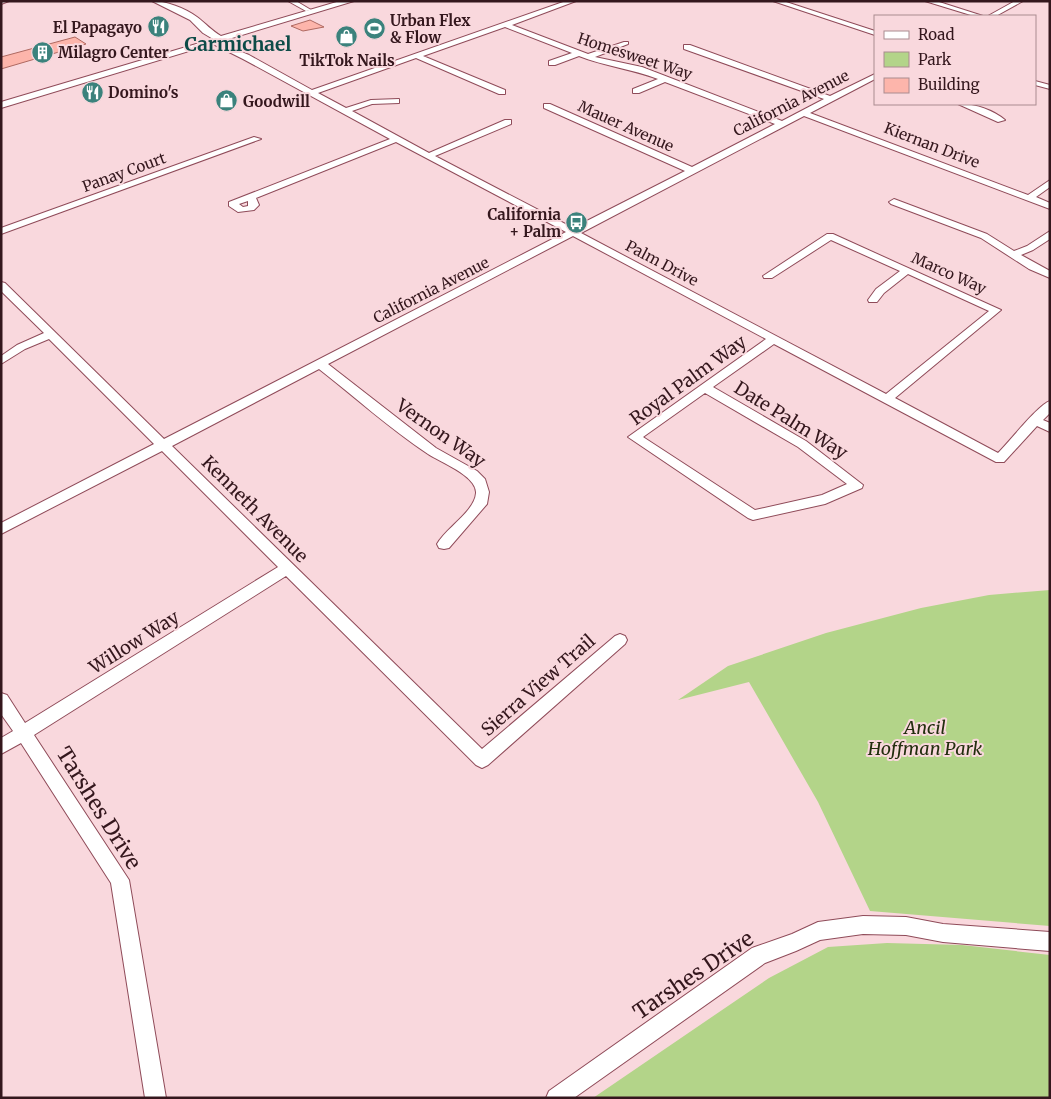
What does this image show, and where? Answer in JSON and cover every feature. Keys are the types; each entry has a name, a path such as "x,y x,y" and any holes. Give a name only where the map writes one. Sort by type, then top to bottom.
{"main road":[{"path":"156,1 175,10 175,13 215,40"},
{"path":"307,12 339,1"},
{"path":"1,105 137,64 148,63 215,40 344,1"},
{"path":"307,12 350,1"}],"street":[{"path":"1,2 6,1"},
{"path":"291,1 307,12"},
{"path":"310,93 573,1"},
{"path":"776,1 874,33"},
{"path":"928,1 977,15"},
{"path":"993,15 1020,1"},
{"name":"Homesweet Way","path":"506,25 588,57 631,66 782,124"},
{"name":"Palm Drive","path":"215,40 238,56 246,57 396,139 549,218 1000,459 1034,420 1050,405"},
{"path":"588,57 626,43"},
{"path":"687,46 832,99"},
{"path":"552,63 579,53"},
{"path":"417,56 502,92"},
{"name":"California Avenue","path":"1,529 874,77"},
{"path":"636,91 665,79"},
{"path":"1036,83 1050,87"},
{"path":"344,111 371,102 396,101"},
{"path":"965,105 1001,120"},
{"name":"Mauer Avenue","path":"547,106 692,171"},
{"name":"Kiernan Drive","path":"804,113 1050,206"},
{"path":"428,156 508,122"},
{"path":"251,197 396,139"},
{"name":"Panay Court","path":"1,231 257,140"},
{"path":"1029,198 1050,183"},
{"path":"894,202 972,231 1050,275"},
{"path":"1014,254 1030,248 1050,234"},
{"name":"Marco Way","path":"768,276 830,236 996,310 888,398"},
{"path":"872,300 880,291 907,270"},
{"name":"Kenneth Avenue","path":"4,291 51,334 482,760"},
{"path":"1,361 20,347 51,334"},
{"name":"Royal Palm Way","path":"774,339 634,437 753,515 825,499 857,485"},
{"name":"Vernon Way","path":"320,364 432,451 472,474 480,482 483,492 480,504 444,544"},
{"name":"Date Palm Way","path":"705,388 802,444 857,485"},
{"path":"1034,420 1050,428"},
{"name":"Willow Way","path":"1,747 288,568"},
{"name":"Sierra View Trail","path":"482,760 620,640"},
{"name":"Tarshes Drive","path":"1,700 120,880 156,1098"},
{"name":"Tarshes Drive","path":"556,1098 759,956 796,942 818,931 846,926 881,924 906,926 943,933 1050,942"}],"green space":[{"name":"Ancil Hoffman Park","path":"1050,590 1050,926 870,911 818,802 749,682 678,700 728,666 826,633 921,608 989,595"},
{"path":"887,943 962,945 1050,955 1050,1098 593,1098 769,978 828,947"}],"building":[{"path":"310,20 324,27 303,31 291,26"},
{"name":"Milagro Center","path":"75,37 86,44 1,69 1,57"}],"place":[{"name":"El Papagayo","path":"158,27"},
{"name":"Urban Flex & Flow","path":"374,29"},
{"name":"TikTok Nails","path":"347,37"},
{"name":"Milagro Center","path":"42,52"},
{"name":"Domino's","path":"92,92"},
{"name":"Goodwill","path":"227,101"},
{"name":"California + Palm","path":"577,223"}],"district":[{"name":"Carmichael","path":"238,44"}]}
